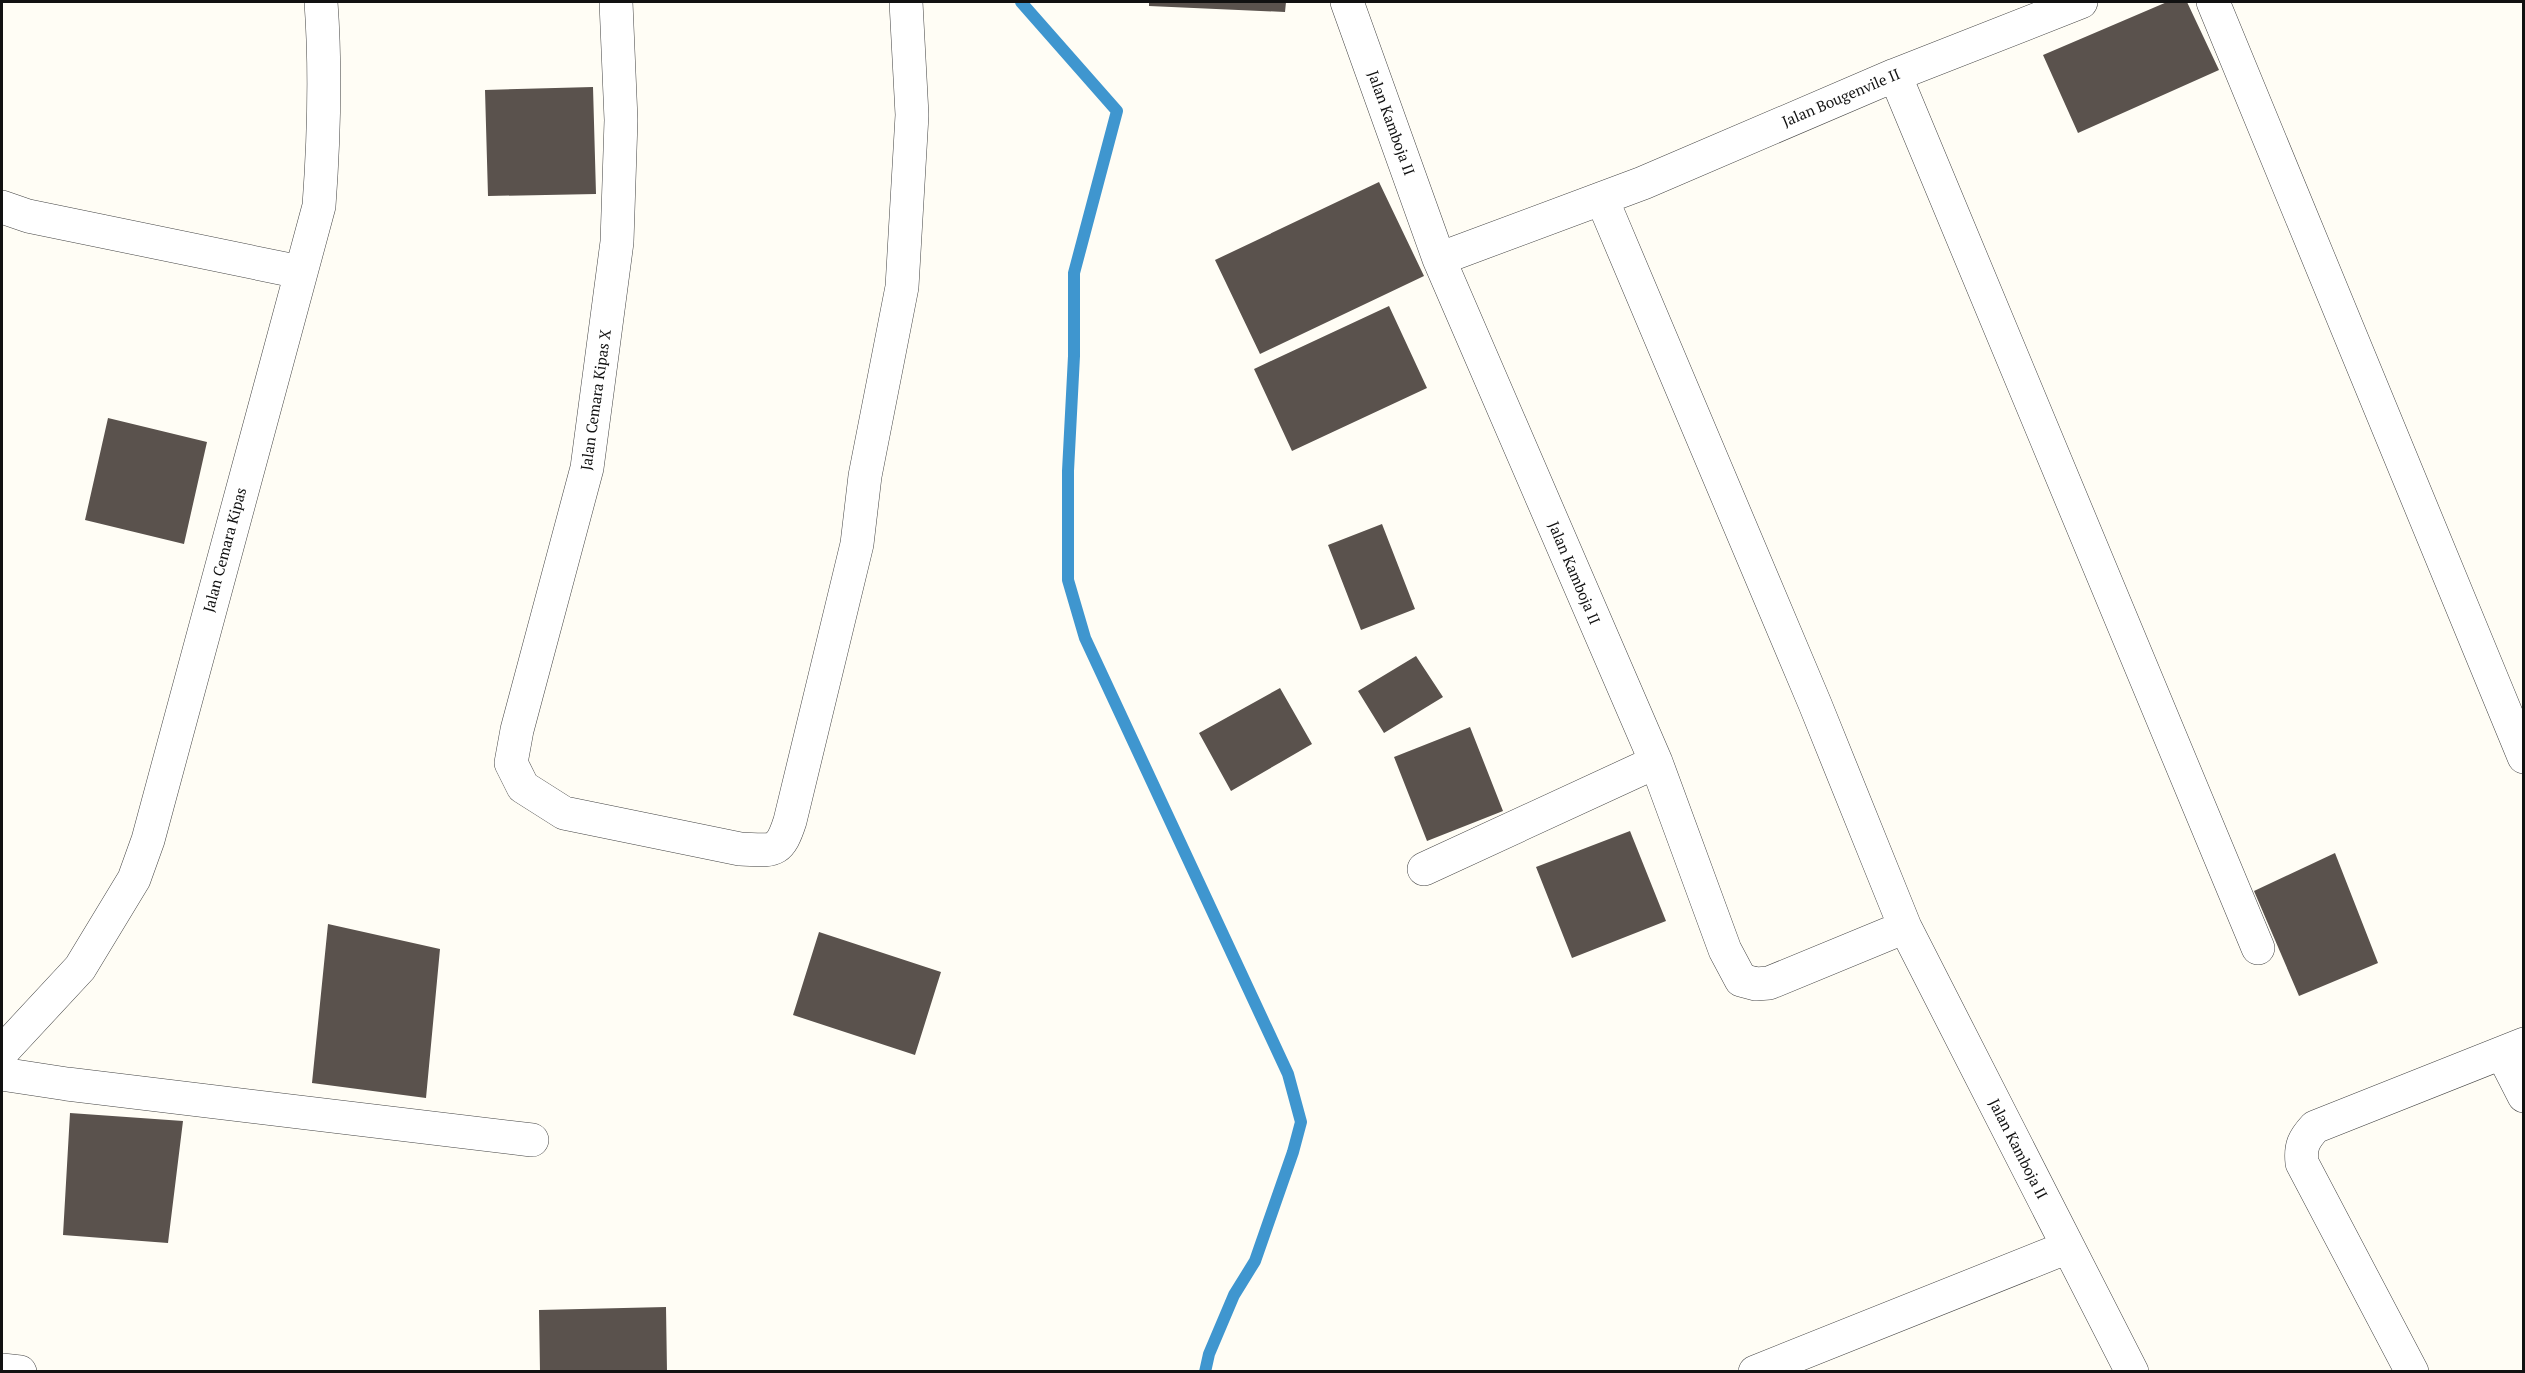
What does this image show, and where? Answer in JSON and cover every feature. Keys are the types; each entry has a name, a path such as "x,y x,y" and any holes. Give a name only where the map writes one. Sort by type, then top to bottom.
{"street":[{"name":"Jalan Cemara Kipas","path":"2,1052 80,968 134,879 151,828 319,206 324,128 324,45 321,2"},
{"name":"Jalan Cemara Kipas X","path":"616,2 621,120 617,242 587,468 517,730 511,763 523,787 564,813 740,849 770,850 783,841 857,544 865,476 902,287 912,115 906,2"},
{"name":"Jalan Kamboja II","path":"1347,2 1440,259 1656,762 1725,950 1741,980 1756,984 1769,983 1905,927"},
{"name":"Jalan Bougenvile II","path":"1440,259 1602,199 1895,75 2081,2"},
{"path":"2213,2 2523,757"},
{"path":"1895,75 2258,948"},
{"name":"Jalan Kamboja II","path":"1602,199 1815,704 1905,927 2132,1371"},
{"path":"2,207 28,216 300,272"},
{"path":"1424,869 1656,762"},
{"path":"2412,1371 2302,1163 2301,1152 2304,1138 2315,1127 2513,1049 2523,1096"},
{"path":"2,1074 79,1086 532,1140"},
{"path":"1755,1371 2068,1247"},
{"path":"2,1370 20,1371"}],"building":[{"path":"1149,2 1286,2 1285,12 1149,6"},
{"path":"2167,2 2187,2 2219,70 2078,133 2043,55"},
{"path":"593,87 596,194 488,196 485,90"},
{"path":"1379,182 1424,276 1260,354 1215,260"},
{"path":"1389,306 1427,388 1292,451 1254,369"},
{"path":"108,418 207,442 184,544 85,520"},
{"path":"1382,524 1415,609 1361,630 1328,545"},
{"path":"1416,656 1443,697 1384,733 1358,691"},
{"path":"1280,688 1312,744 1231,791 1199,733"},
{"path":"1470,727 1503,811 1427,841 1394,757"},
{"path":"1630,831 1666,921 1572,958 1536,867"},
{"path":"2335,853 2378,963 2299,996 2254,891"},
{"path":"328,924 440,949 426,1098 312,1083"},
{"path":"819,932 941,972 915,1055 793,1015"},
{"path":"70,1113 183,1121 168,1243 63,1235"},
{"path":"666,1307 667,1372 540,1372 539,1310"}],"waterway":[{"path":"1021,2 1117,111 1074,273 1074,356 1068,471 1068,580 1085,638 1288,1074 1301,1122 1293,1152 1255,1261 1234,1295 1209,1354 1205,1372"}]}
